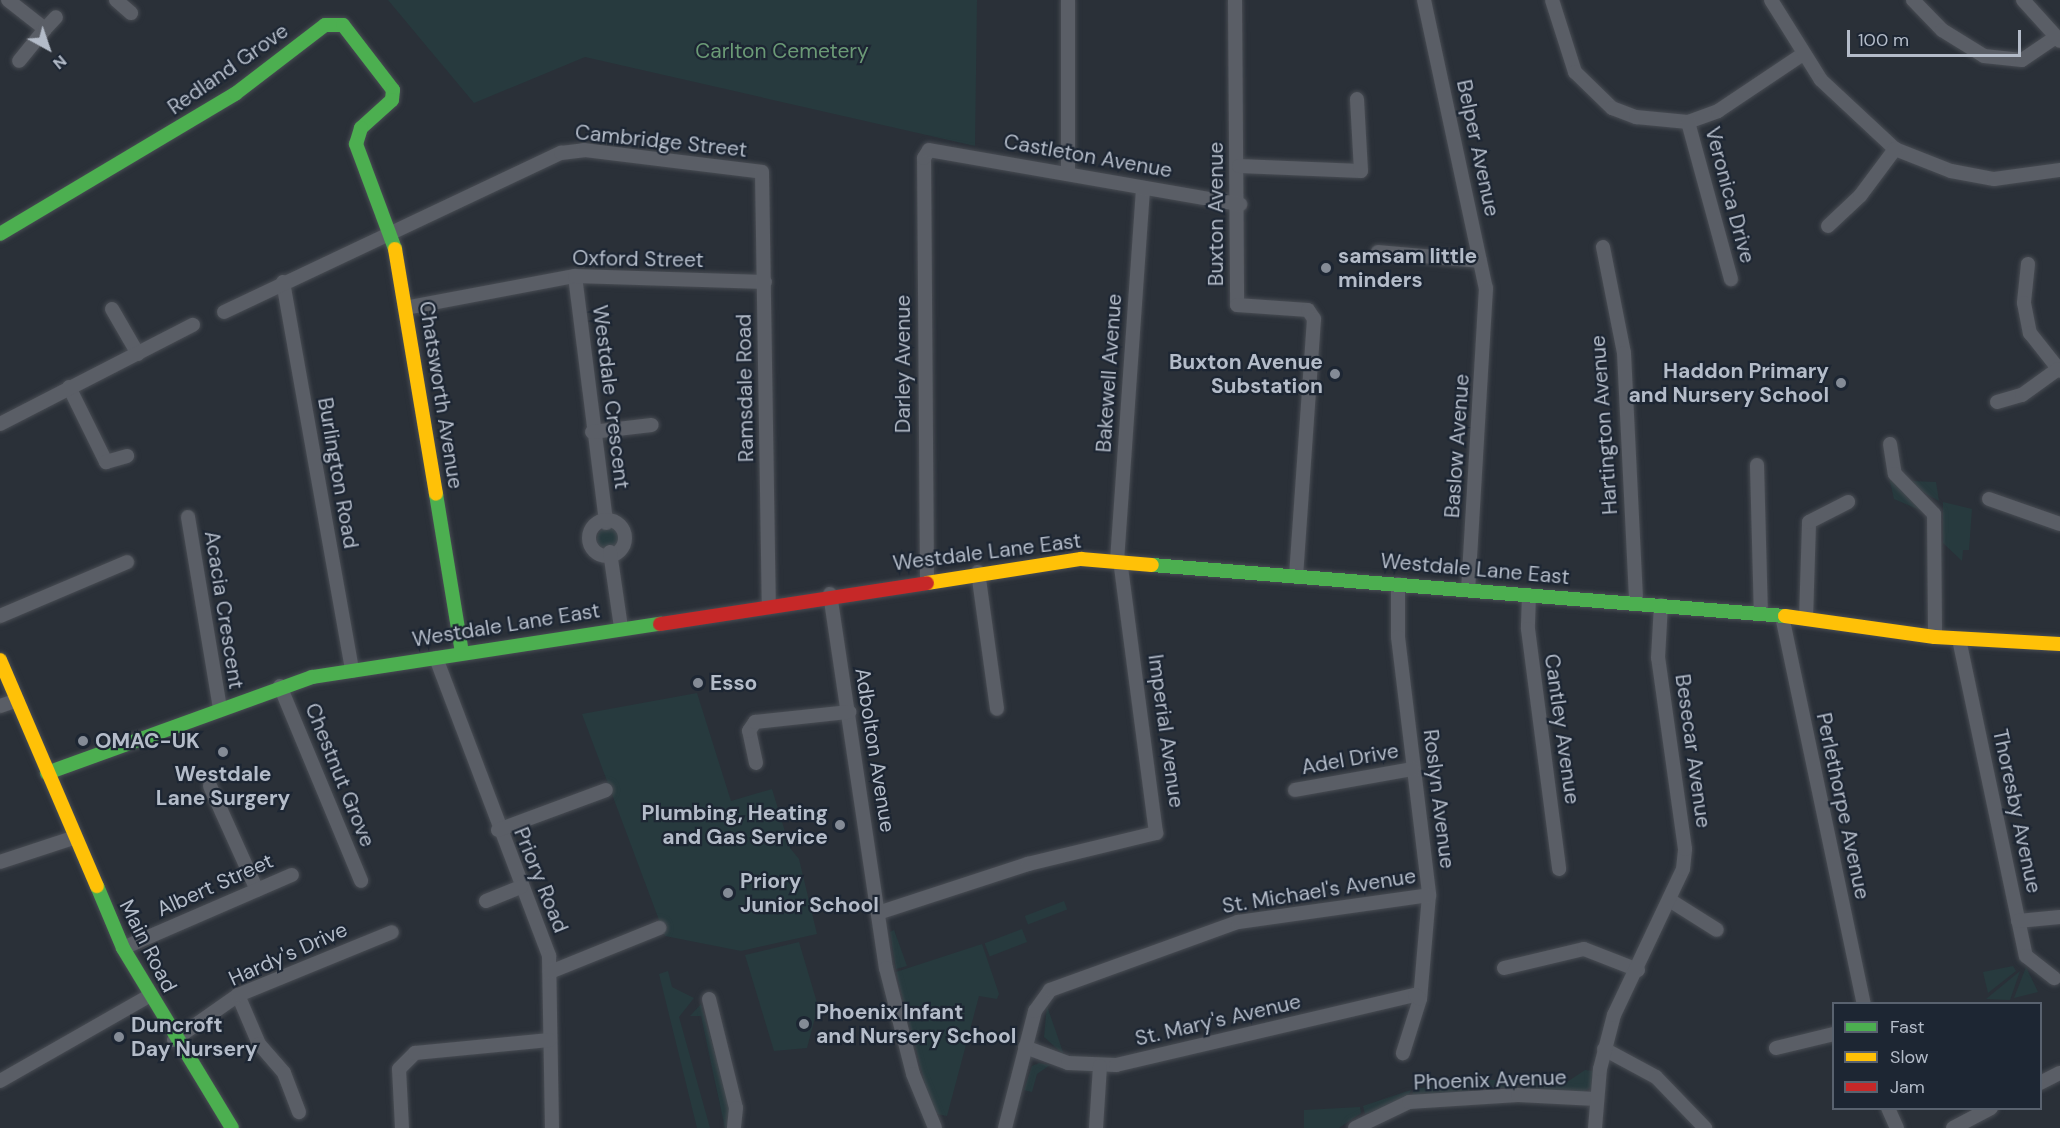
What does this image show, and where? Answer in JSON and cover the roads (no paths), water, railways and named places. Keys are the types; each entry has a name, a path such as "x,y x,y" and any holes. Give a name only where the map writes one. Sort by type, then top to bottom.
{"street":[{"path":"8,0 45,29"},
{"path":"116,0 131,13"},
{"path":"1068,0 1068,174"},
{"name":"Buxton Avenue","path":"1235,0 1240,204 1237,305 1308,310 1314,319 1296,576"},
{"name":"Belper Avenue","path":"1424,0 1480,261 1487,306"},
{"path":"1552,0 1565,55 1589,90 1636,117 1688,122 1718,111 1803,54"},
{"path":"1771,0 1803,54 1852,114 1895,148 1951,171 1994,179 2060,170"},
{"path":"1913,0 1942,30 1984,56 2022,60 2058,39 2023,0"},
{"path":"19,61 56,17"},
{"name":"Redland Grove","path":"0,234 236,94 325,25 343,26 350,32 393,90 387,107 356,136 359,151"},
{"path":"1239,166 1361,171 1357,99"},
{"name":"Veronica Drive","path":"1688,122 1731,279"},
{"path":"1828,226 1895,148"},
{"name":"Cambridge Street","path":"392,229 561,153 584,150 762,172"},
{"name":"Castleton Avenue","path":"929,150 1240,204"},
{"name":"Darley Avenue","path":"927,580 924,181 929,150"},
{"name":"Chatsworth Avenue","path":"359,151 392,229 462,653"},
{"name":"Ramsdale Road","path":"762,172 769,604"},
{"name":"Bakewell Avenue","path":"1118,561 1143,188"},
{"path":"225,312 392,229"},
{"name":"Hartington Avenue","path":"1603,247 1624,353 1636,602"},
{"path":"1378,252 1480,261"},
{"path":"1997,402 2022,395 2059,370 2030,333 2024,303 2028,264"},
{"name":"Oxford Street","path":"405,308 575,276 765,282"},
{"name":"Westdale Crescent","path":"575,276 592,432 606,523"},
{"name":"Burlington Road","path":"283,282 352,671"},
{"name":"Baslow Avenue","path":"1468,589 1487,306"},
{"path":"112,309 138,354"},
{"path":"0,424 193,325"},
{"path":"69,387 106,462 127,456"},
{"path":"592,432 652,425"},
{"path":"1890,444 1895,474 1934,514 1935,637"},
{"path":"1757,465 1761,613"},
{"path":"1989,499 2060,524"},
{"path":"1806,619 1809,522 1848,502"},
{"name":"Acacia Crescent","path":"188,517 220,709"},
{"path":"606,523 622,525 627,542 610,552 592,552 589,535 594,526 606,523"},
{"path":"610,552 621,627"},
{"name":"Westdale Lane East","path":"47,773 280,686 352,671 621,627 1049,561 1118,561 1636,602 1761,613 1935,637 2060,644"},
{"name":"Imperial Avenue","path":"878,913 971,881 1150,837 1158,826 1118,561"},
{"path":"0,616 127,562"},
{"path":"978,572 997,709"},
{"name":"Roslyn Avenue","path":"1398,584 1398,637 1430,895 1420,999 1403,1053"},
{"name":"Adbolton Avenue","path":"830,594 878,913"},
{"name":"Cantley Avenue","path":"1529,595 1527,630 1559,869"},
{"name":"Besecar Avenue","path":"1595,1128 1596,1099 1604,1049 1671,901 1685,849 1658,658 1661,605"},
{"name":"Perlethorpe Avenue","path":"1782,616 1864,1002"},
{"name":"Thoresby Avenue","path":"1959,639 2028,961 2054,978"},
{"name":"Priory Road","path":"436,658 550,972 549,1040 552,1128"},
{"name":"Main Road","path":"0,660 73,838 123,948 174,1040 232,1128"},
{"name":"Chestnut Grove","path":"280,686 361,881"},
{"path":"0,706 17,700"},
{"path":"756,763 749,731 755,722 849,712"},
{"name":"Adel Drive","path":"1295,790 1413,769"},
{"path":"210,786 258,890"},
{"path":"498,830 606,790"},
{"path":"0,862 73,838"},
{"name":"Albert Street","path":"123,948 291,875"},
{"path":"486,901 521,887"},
{"name":"St. Michael's Avenue","path":"1005,1128 1025,1047 1045,994 1083,974 1238,922 1430,895"},
{"path":"1671,901 1717,930"},
{"path":"878,913 908,1058 935,1128"},
{"path":"2018,921 2060,916"},
{"path":"550,972 659,928"},
{"name":"Hardy's Drive","path":"174,1040 238,995 392,932"},
{"path":"1504,968 1584,949 1638,970"},
{"path":"238,995 259,1044 284,1073 299,1112"},
{"name":"St. Mary's Avenue","path":"1025,1047 1068,1063 1100,1066 1415,995 1420,999"},
{"path":"0,1081 149,996"},
{"path":"709,999 736,1108 734,1128"},
{"path":"1776,1048 1832,1034"},
{"path":"402,1128 399,1069 415,1053 549,1040"},
{"path":"1604,1049 1656,1077 1705,1128"},
{"path":"1096,1128 1100,1066"},
{"path":"2042,1082 2060,1073"},
{"name":"Phoenix Avenue","path":"1355,1128 1409,1102 1518,1095 1596,1099"},
{"path":"1889,1110 1897,1128"},
{"path":"1953,1128 1987,1110"}],"place":[{"name":"samsam little minders","path":"1326,268"},
{"name":"Buxton Avenue Substation","path":"1335,374"},
{"name":"Haddon Primary and Nursery School","path":"1841,383"},
{"name":"Esso","path":"698,683"},
{"name":"OMAC-UK","path":"83,741"},
{"name":"Westdale Lane Surgery","path":"223,752"},
{"name":"Plumbing, Heating and Gas Service","path":"840,825"},
{"name":"Priory Junior School","path":"728,893"},
{"name":"Phoenix Infant and Nursery School","path":"804,1024"},
{"name":"Duncroft Day Nursery","path":"119,1037"}],"park label":[{"name":"Carlton Cemetery","path":"782,51"}]}
